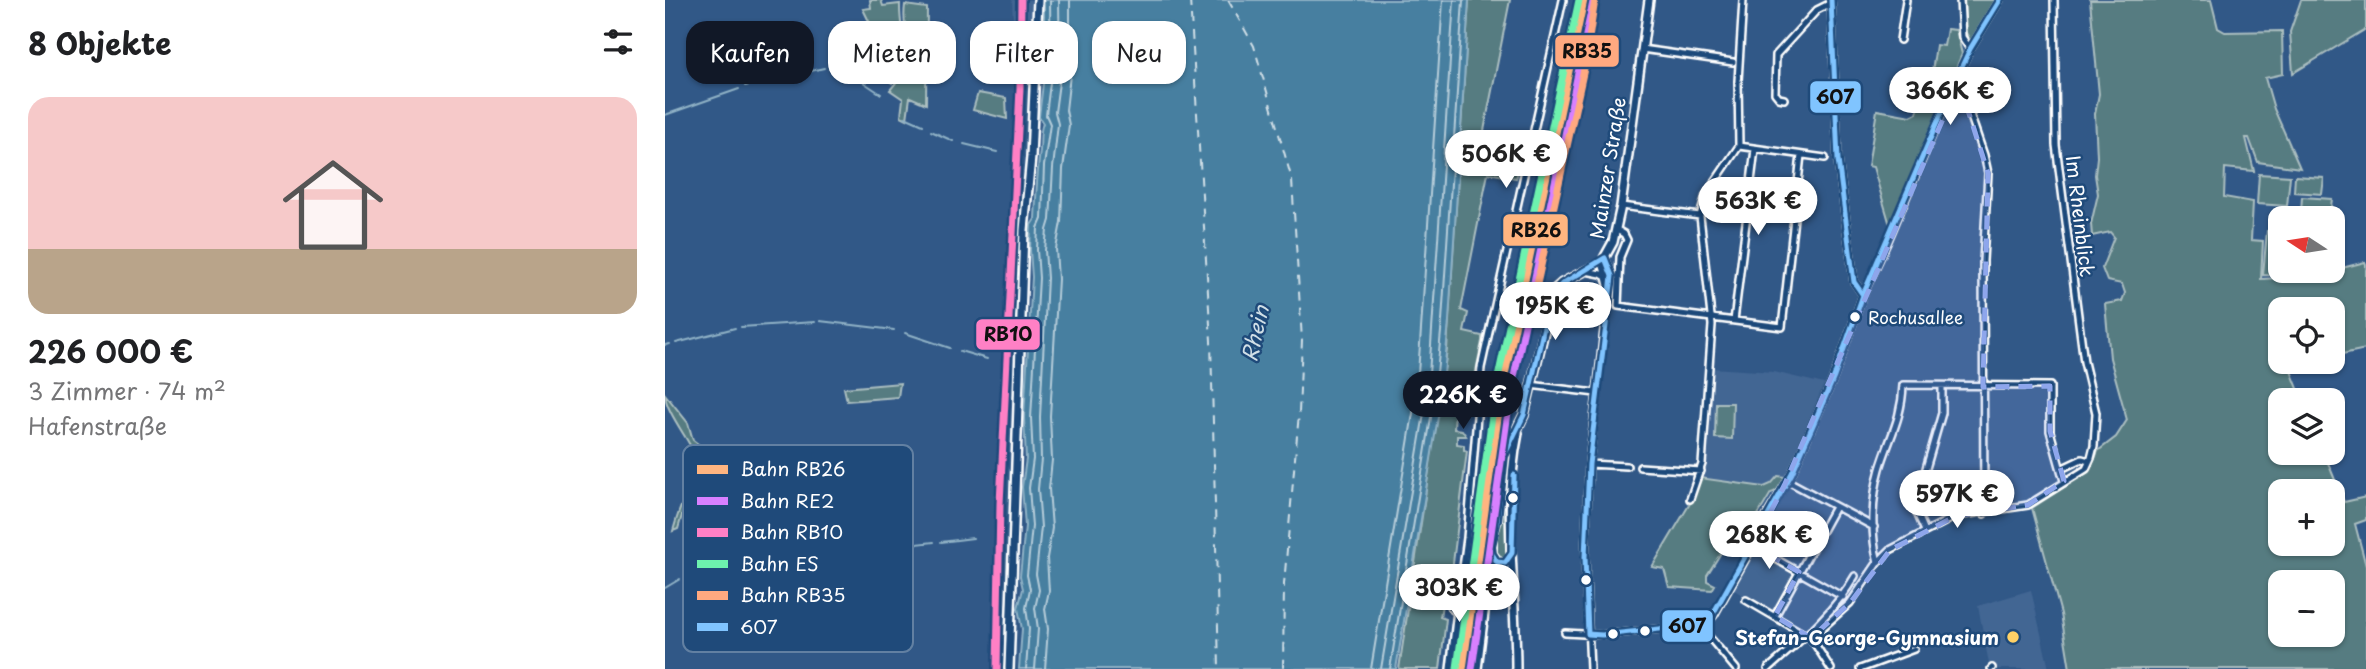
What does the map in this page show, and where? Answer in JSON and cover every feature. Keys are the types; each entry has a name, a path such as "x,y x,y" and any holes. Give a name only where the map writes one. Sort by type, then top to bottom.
{"main road":[{"path":"1009,669 1024,222 1031,157 1038,0"},
{"name":"Mainzer Straße","path":"1604,260 1617,230 1649,0"},
{"path":"1512,586 1506,572 1492,554 1491,546 1504,456 1524,415 1554,290 1604,260"},
{"path":"1516,669 1512,553 1514,456 1520,426"},
{"path":"1504,456 1511,453 1514,456"},
{"path":"1497,562 1505,563 1512,553"}],"street":[{"path":"1450,669 1457,611 1452,608 1451,602 1453,598 1459,597 1481,368 1563,0"},
{"path":"1690,499 1701,471 1712,318 1700,216 1706,195 1739,146 1738,81 1743,0"},
{"path":"1900,40 1906,0"},
{"path":"1960,0 1962,37 1970,49"},
{"path":"1565,633 1602,635 1703,624 1714,615 1788,481 1834,377 1863,295 1955,81 1970,49 2000,0"},
{"name":"Im Rheinblick","path":"2054,0 2056,145 2084,362 2096,413 2089,461"},
{"path":"1784,99 1775,93 1776,55 1818,10 1831,2 1837,160 1854,282 1863,295"},
{"path":"1642,49 1733,62"},
{"path":"1955,81 1959,82 1988,173 1983,261 1984,514"},
{"path":"1739,146 1825,158"},
{"path":"1734,321 1755,149"},
{"path":"1617,230 1624,233 1627,240 1620,257 1618,306 1782,327 1801,155"},
{"path":"1621,206 1700,216"},
{"name":"Mainzer Straße","path":"1604,260 1609,291"},
{"name":"Mainzer Straße","path":"1590,669 1585,557 1589,464 1612,276 1604,260"},
{"path":"1586,271 1608,278"},
{"path":"1530,385 1596,393"},
{"path":"1878,562 1874,527 1875,490 1880,467 1902,407 1903,385 2050,386 2050,431 2064,481"},
{"path":"1925,531 1916,511 1916,503 1942,413 1943,386"},
{"path":"1768,669 1850,603 1878,562 1890,550 1956,516 1984,514 2028,505 2086,469 2089,461 2081,459 2061,469"},
{"path":"1589,464 1626,466"},
{"path":"1640,467 1701,471"},
{"path":"1788,481 1874,527"},
{"path":"1775,616 1835,508"},
{"path":"1753,546 1843,597"},
{"path":"1478,669 1491,567 1497,562"},
{"path":"1809,636 1843,597 1855,576"},
{"path":"1746,600 1809,636 1831,669"},
{"path":"1703,624 1705,632 1736,669"},
{"path":"1860,669 1915,649"}],"highlighted area":[{"path":"1959,82 1988,173 1983,387 2050,386 2050,431 2064,481 2028,505 1956,516 1890,550 1850,603 1811,638 1775,616 1799,572 1753,546 1784,486"}],"shaded area":[{"path":"1012,0 1033,0 1032,21 1013,21"},
{"path":"1711,368 1774,372 1824,384 1785,477 1778,476 1764,487 1700,478 1706,462"},
{"path":"1754,550 1794,573 1773,612 1732,589"},
{"name":"Stefan-George-Gymnasium","path":"2031,590 2049,669 1990,669 1978,606"}],"green space":[{"path":"870,0 881,0 883,6 900,4 901,21 869,21 863,9 871,8"},
{"path":"1469,0 1510,0 1478,161 1519,169 1516,178 1488,173 1461,310 1468,313 1464,332 1482,336 1482,341 1473,386 1467,385 1463,407 1467,412 1455,411 1454,429 1462,430 1466,436 1457,436 1457,444 1464,445 1464,450 1467,451 1450,587 1444,592 1440,617 1446,619 1440,669 1399,669 1447,350"},
{"path":"1964,0 1997,0 1971,42 1965,31"},
{"path":"2090,0 2211,0 2218,28 2225,32 2282,31 2283,74 2265,78 2274,109 2300,168 2258,162 2249,138 2246,138 2254,171 2225,168 2224,197 2253,202 2251,240 2263,241 2261,279 2268,278 2268,284 2345,284 2345,267 2365,262 2366,349 2345,353 2345,297 2268,297 2268,374 2292,374 2298,388 2268,388 2268,465 2329,465 2335,479 2268,479 2268,556 2345,556 2345,502 2366,497 2366,520 2355,524 2366,566 2366,669 2070,669 2061,614 2032,508 2090,470 2098,451 2116,437 2127,420 2110,358 2105,304 2122,301 2125,293 2122,284 2107,281 2102,268 2114,237 2110,232 2092,236 2091,224 2098,194 2095,175 2095,114 2099,94"},
{"path":"2301,0 2366,0 2366,29 2293,73 2290,32"},
{"path":"905,5 927,8 927,21 904,21"},
{"path":"1947,29 1956,30 1962,54 1890,225 1873,167 1868,166 1877,110 1911,116 1917,113 1921,98 1928,99 1936,45 1944,46"},
{"path":"895,84 926,84 926,104 910,97 907,119 901,116 903,99 890,90"},
{"path":"978,93 1006,98 1007,119 973,110"},
{"path":"2259,174 2290,176 2287,206 2257,204"},
{"path":"2295,176 2324,178 2322,194 2294,192"},
{"path":"2302,197 2332,199 2331,206 2301,206"},
{"path":"2267,231 2268,231 2268,275 2263,275"},
{"path":"900,383 898,397 847,401 844,388"},
{"path":"665,394 688,423 693,440 699,445 690,445"},
{"path":"1716,403 1733,403 1732,439 1715,438"},
{"path":"1509,455 1512,456 1509,553 1507,557 1500,559 1493,549"},
{"path":"1778,476 1785,477 1776,491 1771,493 1742,542 1731,537 1707,575 1707,581 1715,585 1712,590 1669,587 1664,569 1652,567 1692,500 1700,478 1764,487"},
{"path":"683,503 678,529 673,531"}],"water":[{"name":"Rhein","path":"1044,0 1469,0 1443,385 1461,390 1458,402 1441,399 1396,669 1019,669 1022,629 1018,608 1023,589 1020,576 1025,526 1022,487 1026,459 1024,418 1032,277 1031,225 1035,219 1043,123 1039,117 1043,84 1078,84 1078,21 1044,21"}],"waterway":[{"path":"745,86 824,68"},
{"path":"866,84 881,94"},
{"path":"665,115 739,89"},
{"path":"905,117 923,125"},
{"path":"931,131 953,141"},
{"path":"964,144 997,152"},
{"path":"820,321 894,330"},
{"path":"741,327 815,322"},
{"path":"676,343 735,328"},
{"path":"905,333 950,348"},
{"path":"665,345 670,344"},
{"path":"960,351 987,359"},
{"path":"941,542 973,538"},
{"path":"913,544 934,542"},
{"path":"665,588 680,579"}],"ferry route":[{"path":"1190,0 1211,341 1219,669"},
{"path":"1228,0 1254,46 1292,180 1302,340 1299,413 1284,584 1283,669"}],"rail line":[{"name":"RB10","path":"997,669 1000,504 1020,88 1021,0"},
{"name":"ES","path":"1457,668 1496,387 1579,0"},
{"name":"RB26","path":"1463,669 1502,389 1584,0"},
{"name":"RB35","path":"1532,307 1585,64 1595,0"},
{"name":"RE2","path":"1472,669 1511,391 1593,2"}],"transit line":[{"name":"607","path":"1831,0 1838,160 1854,282 1863,295"},
{"name":"607","path":"1514,475 1512,553 1505,563 1497,562 1491,546 1497,520 1504,456 1524,415 1551,296 1562,284 1605,258 1612,276 1589,464 1585,557 1588,634 1602,635 1698,625 1709,621 1792,473 1834,377 1863,295 1955,81 1970,49 2000,0"}],"place":[{"name":"Rochusallee","path":"1855,317"},
{"name":"Stefan-George-Gymnasium","path":"2013,637"}]}
